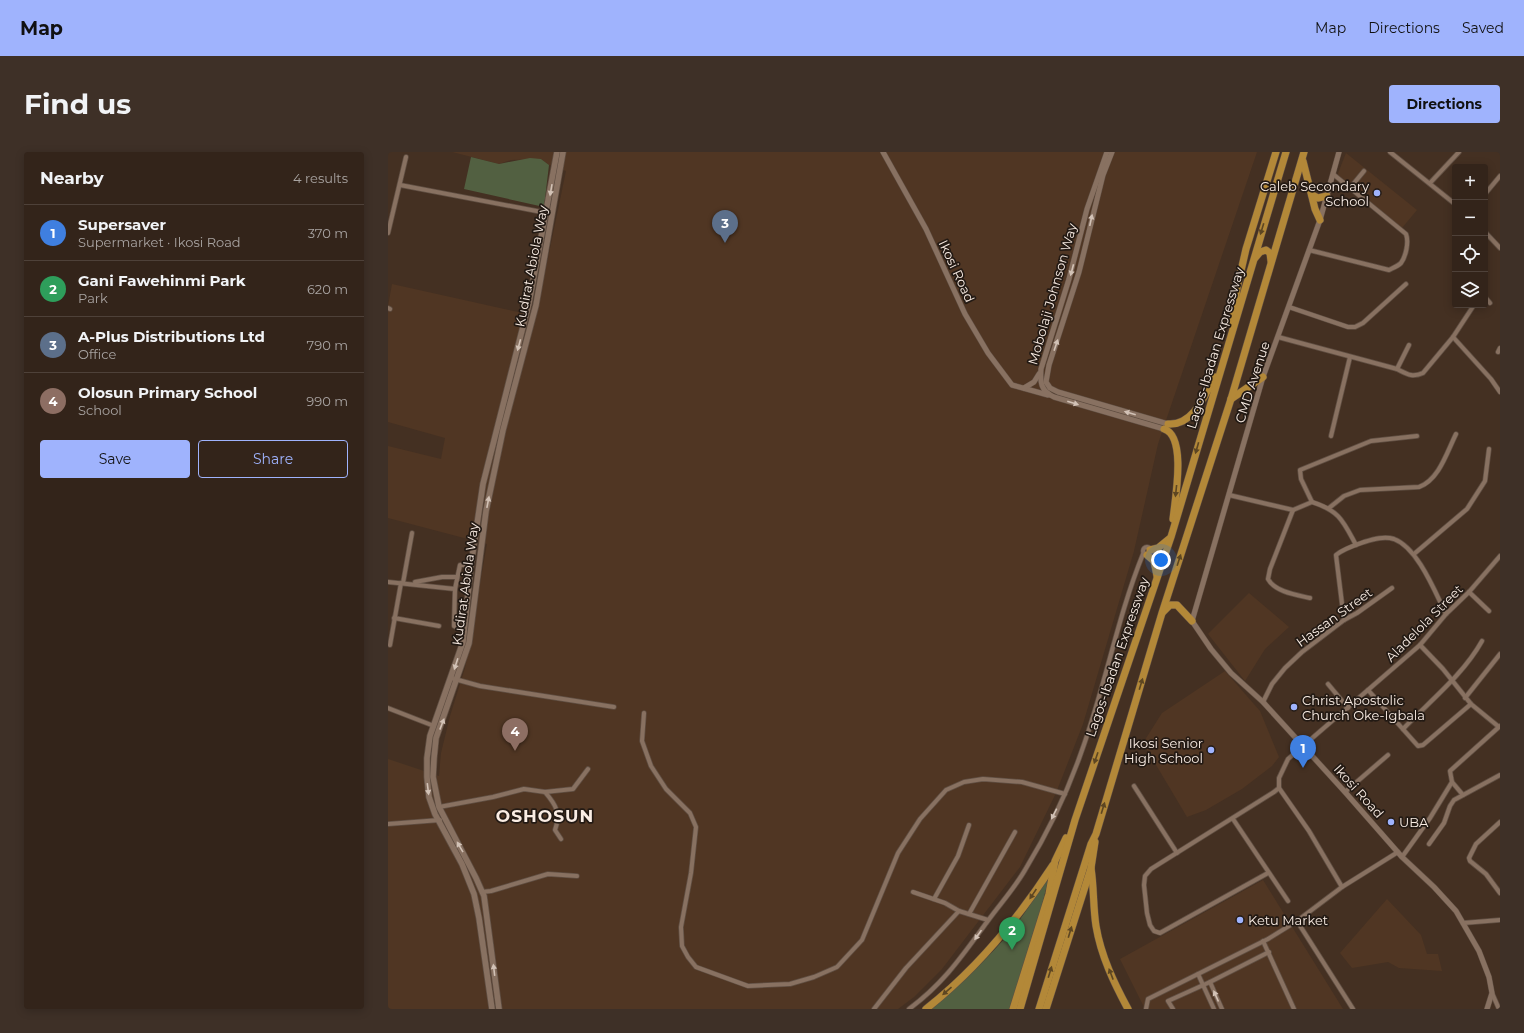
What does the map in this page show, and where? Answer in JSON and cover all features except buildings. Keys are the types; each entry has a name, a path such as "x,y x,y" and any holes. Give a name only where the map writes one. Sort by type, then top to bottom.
{"highway":[{"path":"1232,331 1236,288 1246,249 1276,152"},
{"name":"Lagos-Ibadan Expressway","path":"1020,1009 1075,820 1171,537 1286,152"},
{"path":"1304,152 1304,169 1320,220"},
{"path":"1046,1009 1091,868 1096,834 1162,614 1231,399 1304,152"},
{"path":"1312,195 1318,198 1327,196"},
{"path":"1255,258 1263,250 1268,251 1271,257 1270,269"},
{"path":"1157,577 1154,561 1147,553 1158,548 1171,537 1177,480 1177,448 1174,436 1166,427 1180,423 1194,411 1202,401 1222,364"},
{"path":"1231,399 1263,377"},
{"path":"1162,614 1166,608 1174,604 1192,621"},
{"path":"926,1009 966,974 1003,934 1055,861 1075,820"},
{"path":"1039,1009 1090,844 1096,834"},
{"path":"1014,1009 1049,894 1055,861"},
{"path":"1091,868 1093,905 1098,934 1105,959 1115,984 1128,1009"}],"main road":[{"name":"Kudirat Abiola Way","path":"492,1009 479,918 474,894 462,864 438,821 429,797 427,777 430,736 452,678 465,631 471,565 486,472 528,309 547,213 557,152"},
{"name":"Kudirat Abiola Way","path":"499,1009 487,917 482,892 468,861 439,808 433,777 436,738 458,679 469,643 477,576 492,479 536,305 563,152"},
{"path":"470,575 477,576"}],"street":[{"name":"Ikosi Road","path":"882,152 926,230 949,282 976,334 1009,382 1017,387 1048,392"},
{"name":"Mobolaji Johnson Way","path":"1048,392 1037,381 1069,278 1087,210 1107,152"},
{"name":"Mobolaji Johnson Way","path":"1048,392 1046,380 1074,290 1103,175 1112,152"},
{"name":"CMD Avenue","path":"1192,621 1263,377 1290,307 1320,220 1339,152"},
{"path":"1430,183 1459,152"},
{"path":"1393,153 1452,201"},
{"path":"388,233 406,157"},
{"path":"1350,188 1364,170"},
{"path":"1309,250 1389,270 1401,263 1408,243 1406,234 1333,174"},
{"path":"1488,190 1500,176"},
{"path":"400,185 547,213"},
{"path":"1488,235 1500,248"},
{"path":"1290,307 1348,327 1355,327 1363,323 1406,284"},
{"path":"1278,337 1397,369 1412,376 1422,373 1453,337 1472,308"},
{"path":"1453,337 1491,379 1500,392"},
{"path":"1397,369 1409,345"},
{"path":"1331,436 1350,357"},
{"path":"1024,388 1037,381 1046,380"},
{"path":"1048,392 1058,392 1166,427"},
{"path":"1048,392 1054,397 1166,427"},
{"path":"1329,508 1344,496 1360,490 1419,487 1427,484 1440,466 1456,434"},
{"path":"1312,502 1301,479 1300,470 1371,440 1417,436"},
{"path":"1414,554 1467,509 1485,481 1490,448"},
{"path":"1229,494 1293,510 1312,502 1329,508 1342,519 1356,545"},
{"path":"1293,510 1268,579 1270,583 1279,590 1310,598"},
{"path":"390,646 394,618 412,533"},
{"path":"1344,620 1336,555 1356,545 1376,539 1394,539 1405,545 1414,554 1446,614"},
{"path":"909,1009 939,984 962,958 988,920 1007,896 1025,870 1065,794 1082,752 1133,583 1147,553"},
{"name":"Aladelola Street","path":"1279,788 1279,778 1288,759 1304,747 1420,645 1446,614 1469,592 1500,556"},
{"path":"465,631 454,626 457,577 460,565 471,565"},
{"path":"411,584 442,577 457,577"},
{"path":"388,582 456,588"},
{"name":"Hassan Street","path":"1263,702 1272,684 1285,668 1344,620 1357,613 1392,588"},
{"path":"1469,592 1489,611"},
{"path":"394,618 438,626"},
{"name":"Ikosi Road","path":"1192,621 1211,649 1231,673 1263,702 1402,857 1434,887 1456,911 1489,977 1492,993"},
{"path":"1403,729 1452,680 1476,652 1482,641"},
{"path":"1420,645 1452,680 1465,698 1500,726 1450,771 1452,782 1463,795"},
{"path":"1465,698 1500,654"},
{"path":"452,678 480,686 614,707"},
{"path":"1328,684 1348,708"},
{"path":"1368,690 1416,745 1420,746 1471,704"},
{"path":"388,708 434,726"},
{"path":"644,713 642,741 651,766 666,789 690,813 696,827 691,873 681,928 682,946 688,958 696,967 748,986 790,984 814,977 837,967 862,940 898,853 920,819 946,790 964,782 983,779 1022,782 1065,794"},
{"path":"1345,792 1388,755"},
{"path":"439,808 493,797 524,788 545,792 573,789 588,769"},
{"path":"1429,844 1444,823 1452,803 1463,795 1500,775"},
{"path":"1402,857 1430,818 1452,782"},
{"path":"1134,786 1177,853"},
{"path":"1268,873 1160,933 1154,931 1150,925 1144,885 1145,876 1152,869 1234,819 1279,788 1309,831 1342,887"},
{"path":"545,792 558,814 558,821 555,830 561,839"},
{"path":"388,824 438,821 445,819"},
{"path":"1234,819 1268,873 1288,901"},
{"path":"1500,822 1476,844 1469,858 1470,861 1486,874 1500,893"},
{"path":"934,899 958,856 969,825"},
{"path":"969,914 1015,832"},
{"path":"1146,1009 1148,999 1263,941 1297,921 1342,887 1398,852"},
{"path":"482,892 491,891 548,874 577,876"},
{"path":"913,892 945,903 959,911 988,920"},
{"path":"874,1009 906,968 959,911"},
{"path":"1463,923 1500,920"},
{"path":"1297,921 1353,1009"},
{"path":"1263,941 1270,952 1294,1009"},
{"path":"1173,1009 1168,1001 1270,952"},
{"path":"1198,974 1214,1009"},
{"path":"1210,982 1222,1009"},
{"path":"1487,1009 1492,993"},
{"path":"1492,993 1500,1009"}],"shaded area":[{"path":"452,152 1257,152 1158,444 1134,551 1083,724 1056,793 1020,867 942,969 914,997 898,1009 388,1009 388,759 439,776 441,753 450,716 465,668 487,544 388,518 388,446 441,459 445,438 388,422 388,306 392,284 536,316 566,171 549,165 541,159 511,160 499,164"},
{"name":"Caleb Secondary School","path":"1346,153 1417,210 1402,228 1337,176"},
{"path":"1249,593 1289,627 1265,649 1245,681 1208,634"},
{"name":"Ikosi Senior High School","path":"1225,671 1260,711 1279,757 1272,766 1242,789 1206,810 1187,817 1143,743 1162,713"},
{"name":"Ketu Market","path":"1263,880 1343,1009 1145,1009 1120,959"},
{"path":"1387,899 1421,935 1427,954 1438,954 1442,971 1399,968 1388,962 1352,968 1340,953"}],"green space":[{"path":"471,157 499,164 530,158 541,159 549,165 544,207 464,189"},
{"path":"1046,880 1048,881 1029,957 1013,1009 931,1009 996,949 1023,915"}],"place":[{"name":"Caleb Secondary School","path":"1377,193"},
{"name":"A-Plus Distributions Ltd","path":"725,243"},
{"name":"Christ Apostolic Church Oke-Igbala","path":"1294,707"},
{"name":"Ikosi Senior High School","path":"1211,750"},
{"name":"Olosun Primary School","path":"515,751"},
{"name":"Supersaver","path":"1303,768"},
{"name":"UBA","path":"1391,822"},
{"name":"Ketu Market","path":"1240,920"},
{"name":"Gani Fawehinmi Park","path":"1012,950"}],"district":[{"name":"OSHOSUN","path":"545,816"}]}
